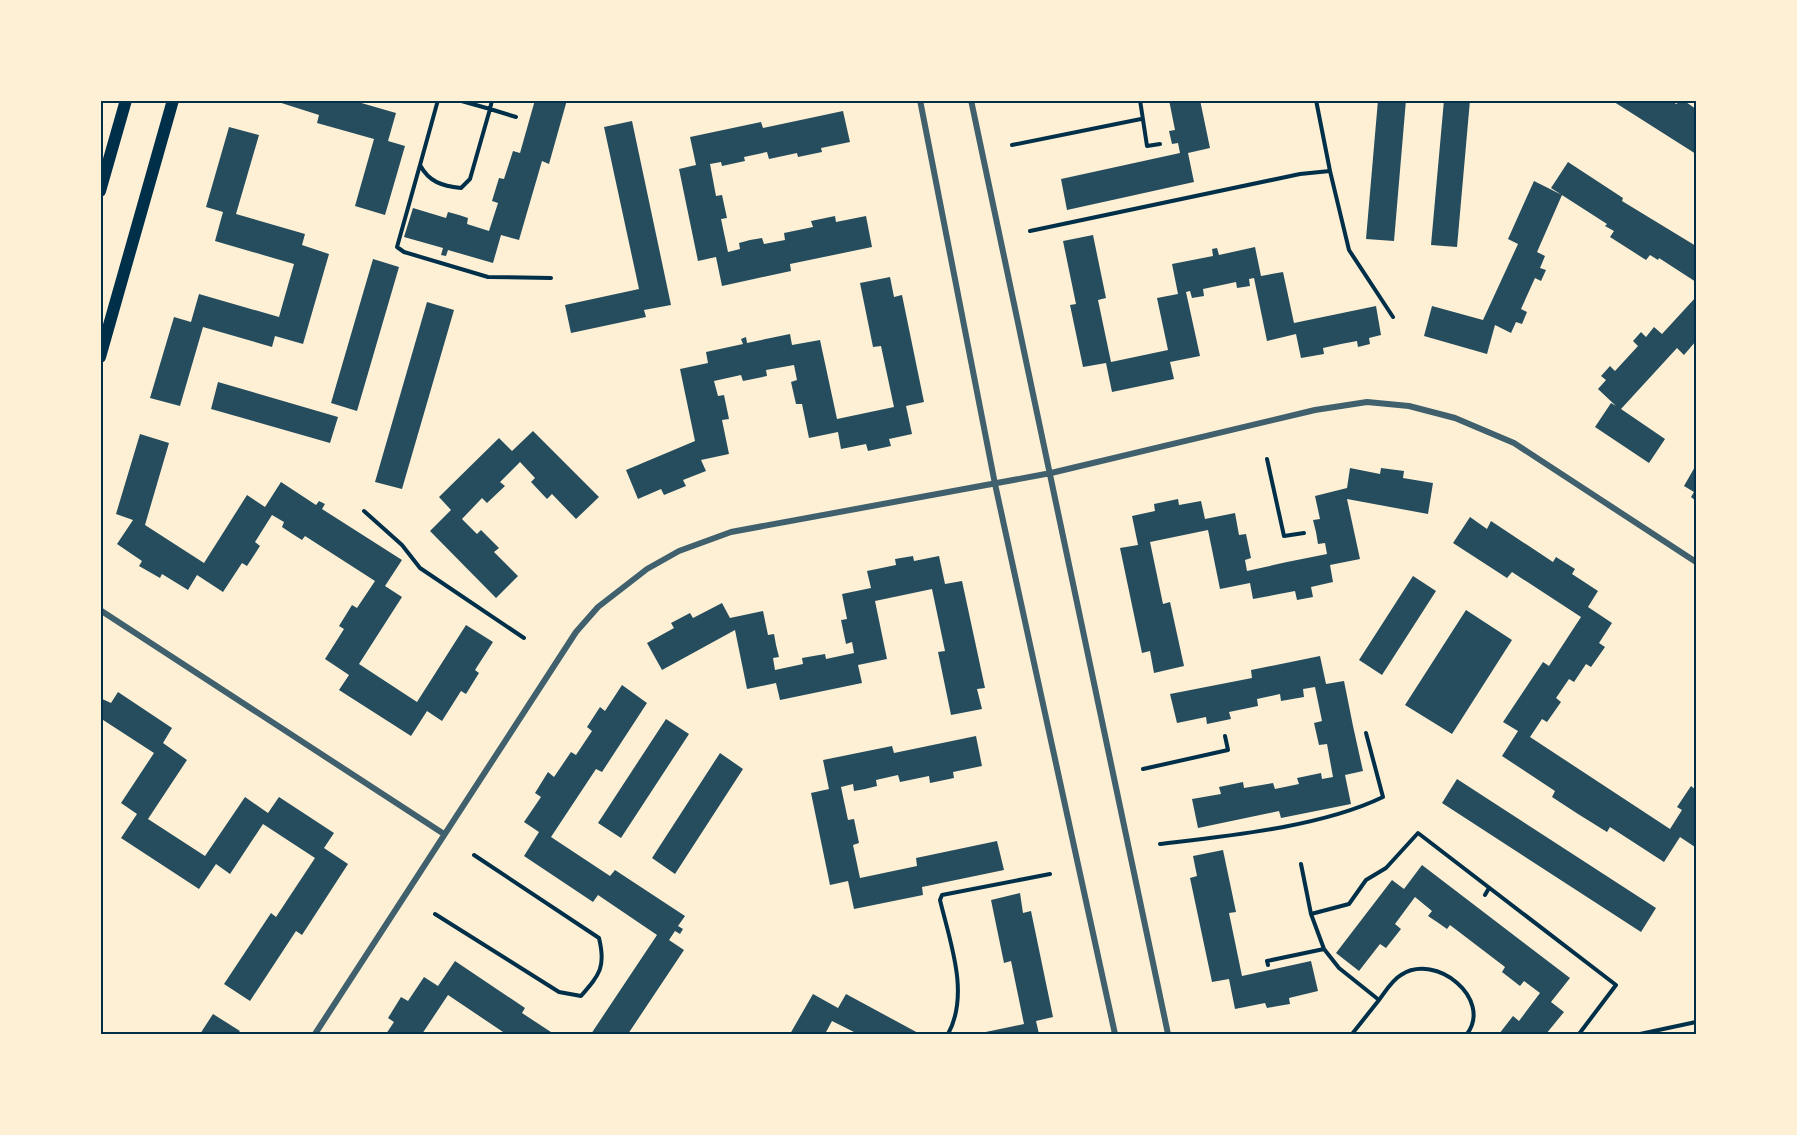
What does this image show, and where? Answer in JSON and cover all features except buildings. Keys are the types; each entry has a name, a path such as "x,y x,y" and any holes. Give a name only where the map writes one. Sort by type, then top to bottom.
{"main road":[{"path":"100,191 126,100"},
{"path":"100,357 173,100"}],"street":[{"path":"920,100 995,484 1115,1035"},
{"path":"971,100 1167,1035"},
{"path":"315,1035 576,632 598,608 647,569 679,551 731,532 1051,473 1344,404 1393,403 1455,418 1514,443 1696,562"},
{"path":"100,610 444,834"}],"path":[{"path":"438,100 397,247 404,252 488,277 551,278"},
{"path":"458,100 516,117"},
{"path":"420,165 426,177 443,186 461,188 470,179 492,100"},
{"path":"1140,100 1141,119 1147,146 1160,144"},
{"path":"1316,100 1349,250 1393,317"},
{"path":"1012,145 1141,119"},
{"path":"1030,231 1300,174 1330,171"},
{"path":"1267,459 1284,536 1304,533"},
{"path":"364,511 402,545 420,568 524,638"},
{"path":"1160,844 1257,831 1336,815 1355,810 1383,797 1366,734"},
{"path":"1143,769 1228,750 1225,736"},
{"path":"1311,914 1353,901 1366,880 1386,868 1418,833 1616,985 1579,1035"},
{"path":"435,914 559,992 581,996 595,979 604,961 599,938 474,855"},
{"path":"1301,864 1311,914 1324,949 1340,968 1379,1000"},
{"path":"948,1035 959,1000 954,960 940,900 942,895 1050,874"},
{"path":"1485,895 1490,888"},
{"path":"1268,965 1266,961 1324,949"},
{"path":"1352,1035 1399,975 1412,969 1444,973 1456,980 1466,992 1471,1009 1472,1028 1467,1035"},
{"path":"1640,1035 1696,1023"}]}
